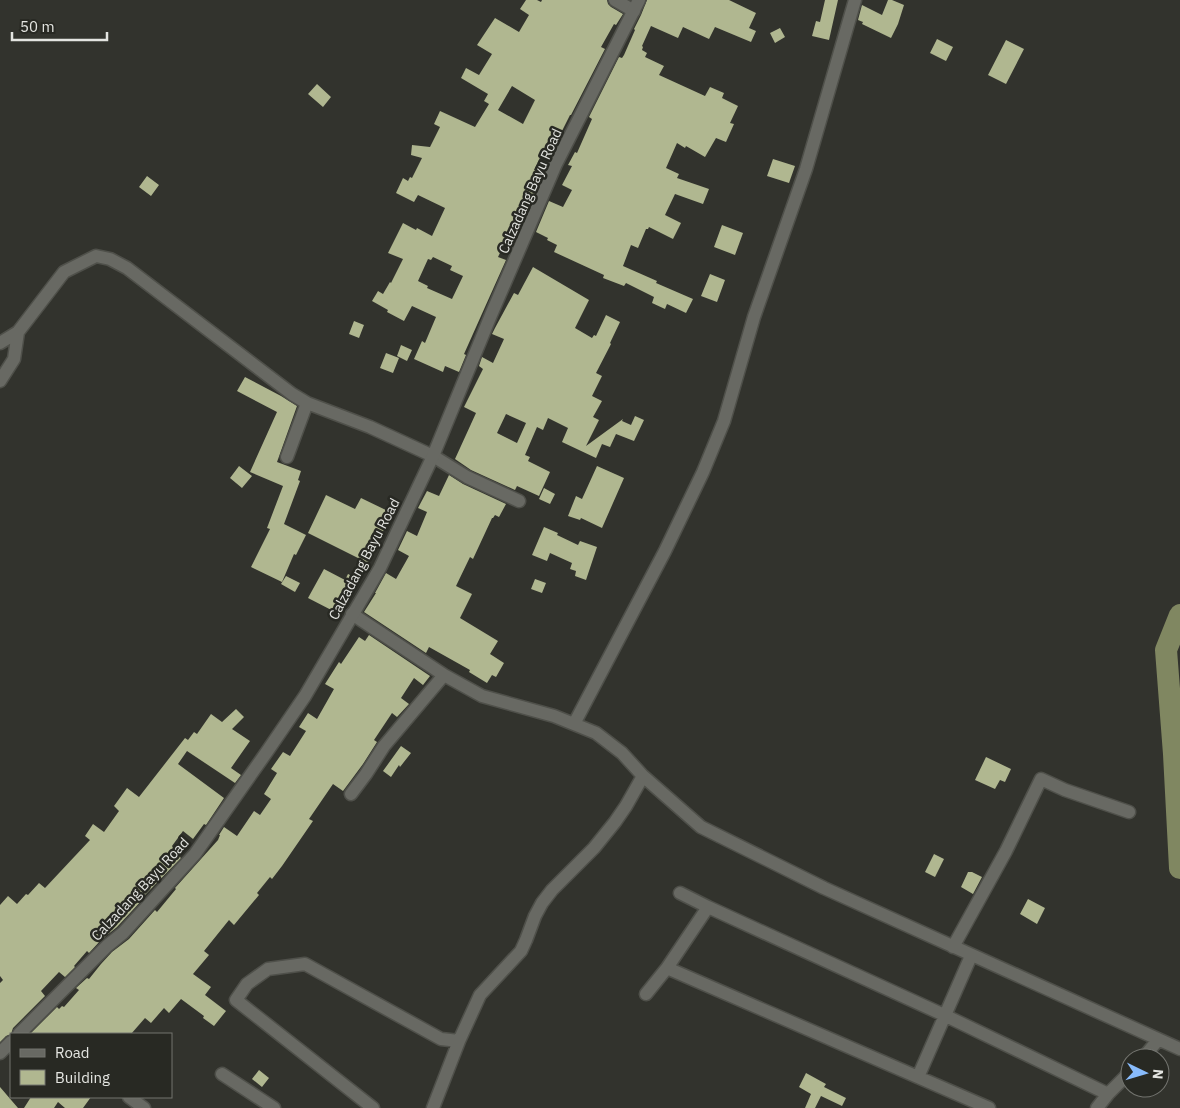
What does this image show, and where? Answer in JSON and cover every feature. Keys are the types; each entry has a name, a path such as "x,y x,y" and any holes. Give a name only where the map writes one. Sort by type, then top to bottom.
{"street":[{"path":"615,0 636,6"},
{"path":"574,724 666,551 724,422 754,317 806,169 856,0"},
{"name":"Calzadang Bayu Road","path":"20,1033 107,946 123,933 195,854 305,696 380,568 433,456 556,164 636,6"},
{"path":"0,343 18,332 64,272 96,256 110,259 127,268 292,394 307,403 370,427 433,456 467,477 519,501"},
{"path":"0,381 14,359 18,332"},
{"path":"287,457 307,403"},
{"path":"352,614 444,675 482,696 554,716 596,733 613,745 643,776 701,827 824,888 1180,1050"},
{"path":"351,794 384,746 444,675"},
{"path":"433,1108 459,1041 480,995 521,951 542,903 552,890 594,848 615,822 643,776"},
{"path":"953,948 1006,851 1041,779 1065,790 1129,812"},
{"path":"680,893 944,1015 1108,1094"},
{"path":"646,994 667,968 708,906"},
{"path":"918,1077 971,956"},
{"path":"373,1108 236,1000 247,984 268,969 305,964 442,1039 459,1041"},
{"path":"667,968 989,1108"},
{"path":"1151,1048 1158,1040"},
{"path":"0,1053 10,1043"},
{"path":"222,1074 274,1108"},
{"path":"1097,1108 1120,1082"},
{"path":"130,1098 144,1108"}],"building":[{"path":"526,0 541,2 542,0 607,0 611,7 623,14 616,25 614,24 601,47 605,49 558,139 551,135 534,170 543,174 520,227 514,224 498,257 506,260 464,354 466,355 459,372 445,366 443,372 414,359 422,341 425,343 436,317 412,306 404,321 372,301 378,291 383,294 403,259 388,253 403,223 432,236 445,208 418,195 414,202 396,193 403,178 408,181 410,177 412,178 422,158 411,155 412,145 430,147 440,127 434,124 440,111 475,127 489,104 484,101 488,94 461,78 466,68 479,75 492,54 477,45 495,18 519,32 529,15 520,9","holes":["512,86 535,100 523,124 498,110","433,257 452,266 450,270 463,276 452,299 427,288 428,286 418,281 428,259 431,260"]},
{"path":"647,0 729,0 756,13 749,28 756,31 751,42 715,27 709,39 683,27 678,38 651,26 642,46 642,50 647,53 645,57 664,66 659,75 705,96 710,87 724,93 722,98 738,106 730,123 734,124 726,142 716,138 705,157 677,143 666,168 679,174 677,178 709,189 703,204 675,194 665,215 681,223 673,239 649,227 646,229 638,248 631,245 623,266 693,299 686,313 667,304 665,309 652,303 654,297 626,283 624,286 603,278 604,275 554,252 557,245 536,232 549,201 563,207 572,190 562,185 572,166 568,165 575,152 577,153 592,119 589,117 619,57 622,58 624,55"},
{"path":"825,0 838,0 829,40 812,36 816,21 820,22"},
{"path":"888,0 904,5 891,38 862,24 863,22 858,20 862,5 882,15"},
{"path":"780,28 785,37 775,43 770,33"},
{"path":"937,39 953,47 946,61 930,53"},
{"path":"1006,40 1024,49 1006,84 988,75"},
{"path":"317,84 331,97 323,107 308,94"},
{"path":"773,159 795,166 789,183 767,176"},
{"path":"147,176 159,185 151,196 139,187"},
{"path":"722,225 743,233 735,255 714,247"},
{"path":"533,267 589,300 575,328 592,338 594,335 596,336 606,315 620,322 596,373 602,376 592,396 602,401 593,417 599,420 586,446 623,419 622,421 631,425 635,416 644,420 634,441 616,434 610,447 602,444 596,458 562,442 568,428 548,418 543,430 537,427 525,455 530,457 528,461 550,472 539,496 517,486 515,490 471,470 455,459 476,413 464,407 483,369 479,366 482,357 493,363 504,339 492,334 514,293 518,295","holes":["506,414 526,423 517,443 497,433"]},
{"path":"710,274 725,280 717,302 701,296"},
{"path":"354,321 364,325 359,338 349,334"},
{"path":"401,345 412,350 407,361 397,356"},
{"path":"386,353 399,358 393,373 380,368"},
{"path":"245,377 297,406 277,462 301,471 298,480 300,481 284,524 306,535 296,555 294,554 282,582 251,567 270,529 267,528 283,486 250,472 277,412 237,391"},
{"path":"239,466 252,476 242,488 230,478"},
{"path":"597,466 624,478 602,528 581,518 580,520 568,516 576,496 582,499"},
{"path":"449,475 463,484 506,504 499,517 495,515 492,518 473,559 470,557 456,586 472,594 460,618 498,641 490,654 504,663 496,677 492,675 487,683 469,672 470,670 429,647 426,653 364,612 386,573 396,579 409,556 398,550 407,531 417,536 427,512 418,508 427,491 439,496"},
{"path":"544,488 555,494 550,504 539,499"},
{"path":"326,495 355,509 361,498 392,513 368,563 308,533"},
{"path":"544,527 578,545 580,541 597,547 586,580 575,576 576,571 570,569 572,563 550,553 547,561 532,555"},
{"path":"324,569 345,580 348,574 360,580 341,615 308,598"},
{"path":"286,576 300,583 295,592 281,584"},
{"path":"535,579 546,583 542,593 531,589"},
{"path":"369,635 430,676 423,685 414,678 401,698 409,704 397,717 392,713 374,740 377,742 343,791 333,784 309,819 313,821 272,879 270,877 257,893 259,895 234,925 229,920 204,951 209,955 193,974 211,987 205,995 226,1011 214,1026 181,999 169,1013 164,1008 151,1023 145,1018 132,1033 31,1033 57,1007 59,1009 62,1006 64,1007 79,990 76,988 87,978 89,979 112,952 129,939 155,910 157,912 175,888 218,840 224,827 237,836 254,811 260,815 271,799 264,794 277,773 271,769 283,752 290,756 306,731 299,727 308,713 317,719 334,689 325,684 339,662 341,664 359,637 365,641"},
{"path":"236,709 244,717 232,729 250,741 231,768 241,775 235,783 187,751 178,764 224,798 206,825 204,824 193,839 183,831 172,846 172,850 181,858 117,927 89,953 87,951 65,977 59,972 41,991 45,996 13,1028 10,1034 0,1042 0,983 3,980 0,976 0,905 8,896 17,904 39,883 45,888 90,840 85,836 93,824 104,832 119,811 114,806 127,788 139,797 185,738 188,740 194,732 197,734 211,714 222,722"},
{"path":"401,746 411,753 400,767 399,765 391,777 383,771"},
{"path":"986,757 1011,769 1005,782 1000,780 995,789 975,780"},
{"path":"934,854 944,859 935,877 925,872"},
{"path":"968,872 982,877 973,894 961,887"},
{"path":"1028,899 1045,908 1037,924 1020,914"},
{"path":"259,1070 269,1078 262,1087 252,1079"},
{"path":"806,1073 826,1084 824,1087 846,1098 842,1106 821,1096 815,1108 805,1108 811,1094 799,1087"},
{"path":"0,1087 18,1108 0,1108"},
{"path":"30,1098 90,1098 83,1108 65,1108 58,1102 54,1108 24,1108"}],"waterway":[{"path":"1180,615 1166,650 1180,868"}]}
